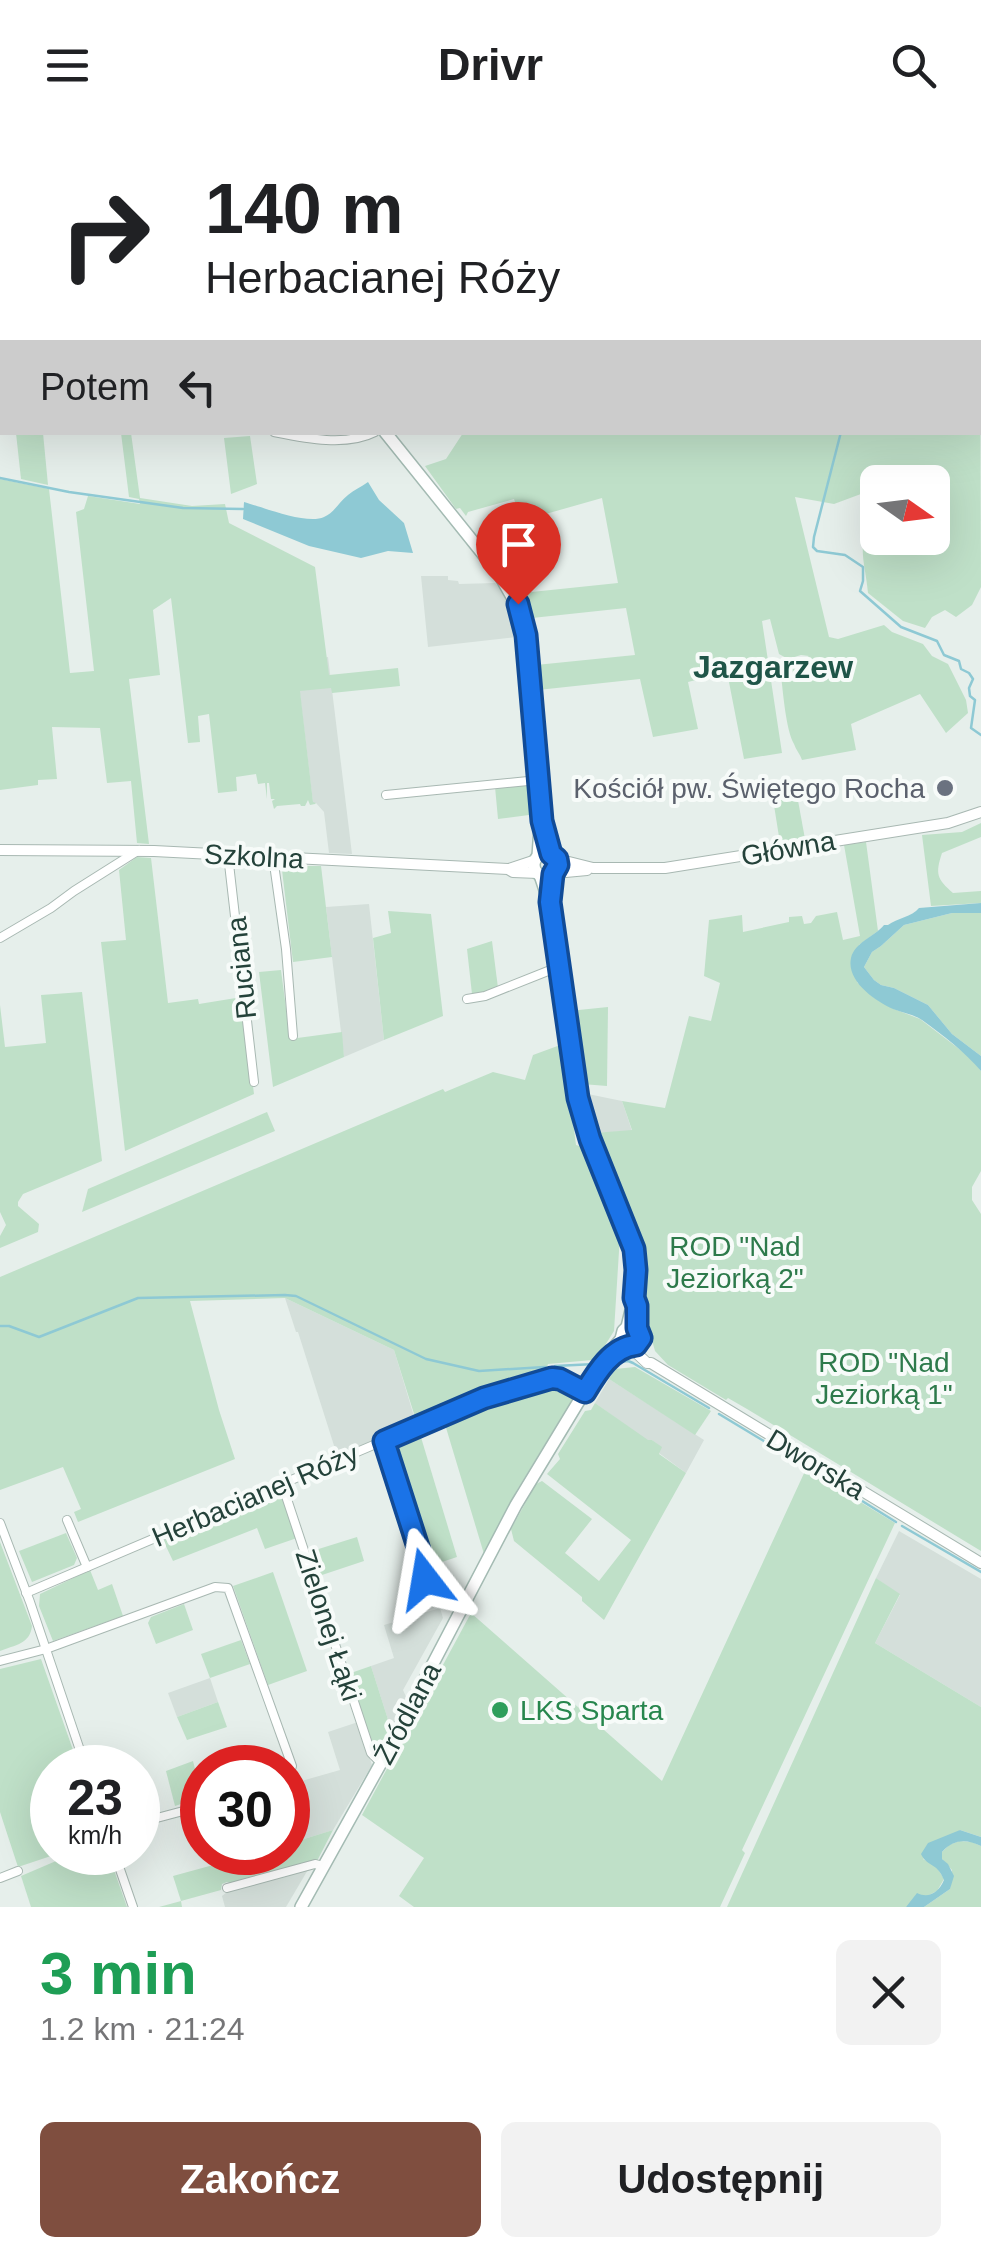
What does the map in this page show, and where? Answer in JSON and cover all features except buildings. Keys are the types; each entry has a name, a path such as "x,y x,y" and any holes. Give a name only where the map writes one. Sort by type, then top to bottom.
{"main road":[{"path":"388,435 502,578 518,604 526,635 550,902 578,1098 590,1139 634,1249 630,1338"},
{"name":"Źródlana","path":"300,1907 516,1505 612,1348 630,1338"}],"street":[{"path":"290,435 335,439 369,435"},
{"path":"386,795 538,780"},
{"name":"Główna","path":"546,865 665,868 948,823 981,812"},
{"name":"Szkolna","path":"0,850 139,850 508,870 546,865"},
{"path":"0,938 139,850"},
{"name":"Ruciana","path":"228,854 254,1082"},
{"path":"273,857 293,1036"},
{"path":"467,999 485,996 558,967"},
{"name":"Dworska","path":"630,1338 647,1363 981,1563"},
{"name":"Herbacianej Róży","path":"26,1593 484,1398 556,1378 585,1392"},
{"path":"384,1441 426,1572 425,1579 418,1583"},
{"name":"Zielonej Łąki","path":"282,1484 372,1756 381,1762"},
{"path":"67,1520 87,1567"},
{"path":"0,1523 78,1745"},
{"path":"0,1661 46,1649 215,1587 228,1588 284,1745"},
{"path":"228,1888 314,1864 323,1866"},
{"path":"0,1878 18,1870"},
{"path":"122,1875 133,1907"}],"shaded area":[{"path":"421,576 448,576 448,580 459,584 495,583 514,619 517,637 428,647"},
{"path":"328,657 352,854 329,853 324,812 313,803 296,661"},
{"path":"369,904 384,1040 344,1057 326,907"},
{"path":"583,1093 622,1101 632,1131 594,1133"},
{"path":"285,1298 394,1350 416,1423 404,1420 391,1425 389,1434 337,1455"},
{"path":"609,1379 704,1440 686,1473 659,1453 661,1447 652,1440 648,1441 595,1403"},
{"path":"899,1531 981,1579 981,1707 875,1643 900,1595 876,1578"},
{"path":"440,1608 443,1618 403,1690 407,1699 391,1729 371,1666 394,1658 384,1625"},
{"path":"210,1678 218,1702 177,1717 168,1693"},
{"path":"358,1722 372,1765 333,1830 310,1837 310,1779 340,1770 328,1732"},
{"path":"283,1875 305,1875 286,1907 225,1907 222,1896 231,1889"}],"green space":[{"path":"16,435 43,435 48,485 21,479"},
{"path":"121,435 131,435 140,498 192,506 225,504 229,523 315,567 329,675 398,668 400,686 332,693 331,688 300,691 315,804 310,805 308,800 305,806 274,809 269,783 267,799 265,783 258,784 256,774 236,777 237,791 218,793 209,714 198,716 200,742 188,743 171,598 153,610 160,675 129,679 149,844 137,843 131,781 107,783 100,728 52,727 57,779 0,790 0,479 49,489 70,673 94,671 76,512 84,509 88,496 140,504 139,499 129,497"},
{"path":"462,435 980,435 981,587 972,605 956,617 945,610 932,617 925,628 903,621 868,593 863,555 950,555 950,465 860,465 860,494 834,504 795,497 829,637 838,639 884,625 923,644 932,656 948,664 966,700 968,713 946,733 920,694 851,724 856,750 802,760 789,730 781,675 809,656 788,659 779,654 770,619 762,621 782,753 744,759 727,672 688,682 698,729 653,737 640,679 538,690 536,665 635,655 626,608 532,618 522,593 618,583 602,498 521,521 514,499 468,512 466,516 460,508 456,509 425,466 446,459"},
{"path":"250,436 257,484 231,494 224,438"},
{"path":"530,784 529,815 498,819 495,787"},
{"path":"797,795 805,839 780,843 773,799"},
{"path":"981,823 981,837 942,853 938,871 953,893 981,891 981,903 931,906 922,835 962,832"},
{"path":"866,842 878,931 859,945 857,982 873,997 920,1019 971,1058 981,1071 981,1171 972,1187 972,1200 981,1214 981,1551 668,1365 655,1351 644,1312 641,1255 619,1186 594,1133 632,1130 622,1101 665,1108 689,1016 711,1021 720,983 704,976 709,920 742,915 743,932 789,922 789,917 802,916 804,924 811,923 816,916 837,912 843,940 860,936 844,845"},
{"path":"137,857 151,858 168,1003 198,999 199,1004 242,997 254,1094 125,1151 101,942 126,940 119,870"},
{"path":"287,866 321,866 332,957 293,962 282,870"},
{"path":"388,911 431,914 443,1016 384,1040 373,938 391,933"},
{"path":"970,911 981,913 981,1056 952,1034 928,1005 881,985 864,967 872,952 904,925"},
{"path":"492,941 498,988 476,997 472,994 467,949"},
{"path":"281,970 290,1039 342,1032 344,1057 273,1087 259,972"},
{"path":"82,992 102,1161 23,1194 18,1206 39,1224 38,1232 0,1248 0,1236 6,1225 0,1212 0,1005 5,1047 46,1043 41,995"},
{"path":"608,1007 607,1086 582,1084 569,1011"},
{"path":"563,1044 576,1145 583,1147 620,1235 614,1331 599,1355 592,1360 548,1364 544,1376 467,1400 465,1397 415,1417 394,1350 285,1298 190,1301 235,1459 78,1522 74,1512 81,1509 63,1467 0,1490 0,1277 443,1089 445,1092 493,1072 525,1080 533,1055"},
{"path":"267,1112 275,1131 82,1212 88,1189"},
{"path":"635,1367 711,1411 695,1435 609,1379 615,1369"},
{"path":"552,1385 575,1395 517,1490 484,1554 444,1421 497,1398"},
{"path":"595,1403 662,1447 659,1454 686,1473 604,1620 514,1541 511,1529 536,1484 542,1481 592,1519 565,1553 599,1581 631,1540 547,1474 560,1459 558,1454 585,1411"},
{"path":"420,1434 457,1557 427,1567 390,1444"},
{"path":"806,1469 895,1523 742,1850 745,1853 720,1907 414,1907 399,1896 424,1858 362,1815 471,1613 662,1781"},
{"path":"282,1489 297,1538 265,1549 257,1528 173,1561 163,1540"},
{"path":"66,1533 77,1558 74,1565 32,1582 19,1551"},
{"path":"357,1537 364,1561 316,1577 309,1552"},
{"path":"0,1542 32,1626 25,1640 0,1651"},
{"path":"90,1570 98,1590 112,1584 123,1616 53,1641 39,1606 40,1594"},
{"path":"273,1572 307,1671 268,1685 233,1586"},
{"path":"876,1578 900,1594 875,1643 981,1707 981,1837 960,1830 923,1859 936,1866 944,1879 937,1891 906,1907 727,1907"},
{"path":"184,1604 193,1630 156,1644 148,1623 151,1617"},
{"path":"241,1640 250,1664 210,1678 201,1654"},
{"path":"41,1659 71,1745 30,1745 30,1863 18,1867 0,1812 0,1669"},
{"path":"371,1666 391,1729 377,1755 348,1674"},
{"path":"218,1702 227,1727 187,1740 177,1717"},
{"path":"180,1766 180,1804 175,1806 166,1771"},
{"path":"333,1830 317,1861 310,1863 310,1837"},
{"path":"959,1841 981,1846 981,1907 924,1907 950,1889 952,1870 942,1859 942,1852"},
{"path":"30,1872 116,1875 127,1907 31,1907 21,1876"},
{"path":"266,1875 233,1884 227,1882 221,1890 181,1901 173,1876"},
{"path":"181,1901 182,1907 159,1907"}],"water":[{"path":"368,482 379,500 404,523 413,553 388,551 361,558 309,546 243,519 244,502 296,517 324,517"},
{"path":"981,903 981,913 952,913 904,925 872,952 864,967 881,985 928,1005 952,1034 981,1056 981,1071 922,1020 870,995 853,975 851,958 856,948 884,925 919,908"},
{"path":"960,1830 981,1837 981,1846 960,1842 942,1852 942,1859 954,1876 950,1889 924,1907 906,1907 917,1893 933,1893 944,1880 921,1854 928,1843"}],"waterway":[{"path":"840,435 813,547 845,555 863,567 860,591 901,627 937,641 944,655 959,661 961,669 973,679 969,688 975,700 971,728 981,735"},
{"path":"0,478 183,508 243,509"},
{"path":"0,1326 39,1337 138,1298 285,1295 296,1296 426,1359 479,1371 545,1367"},
{"path":"605,1369 613,1363 628,1361 709,1408"},
{"path":"555,1366 595,1364"},
{"path":"719,1414 777,1449"},
{"path":"788,1455 896,1522"},
{"path":"902,1526 981,1572"}],"place":[{"name":"Kościół pw. Świętego Rocha","path":"945,788"},
{"name":"LKS Sparta","path":"500,1710"}],"district":[{"name":"Jazgarzew","path":"773,667"}],"route":[{"path":"425,1579 384,1441 484,1398 552,1378 585,1392 604,1362 626,1346 636,1345 641,1338 634,1298 634,1249 590,1139 574,1079 550,902 558,865 542,821 526,635 518,604"}],"park label":[{"name":"ROD \"Nad Jeziorką 2\"","path":"735,1262"},
{"name":"ROD \"Nad Jeziorką 1\"","path":"884,1378"}]}
